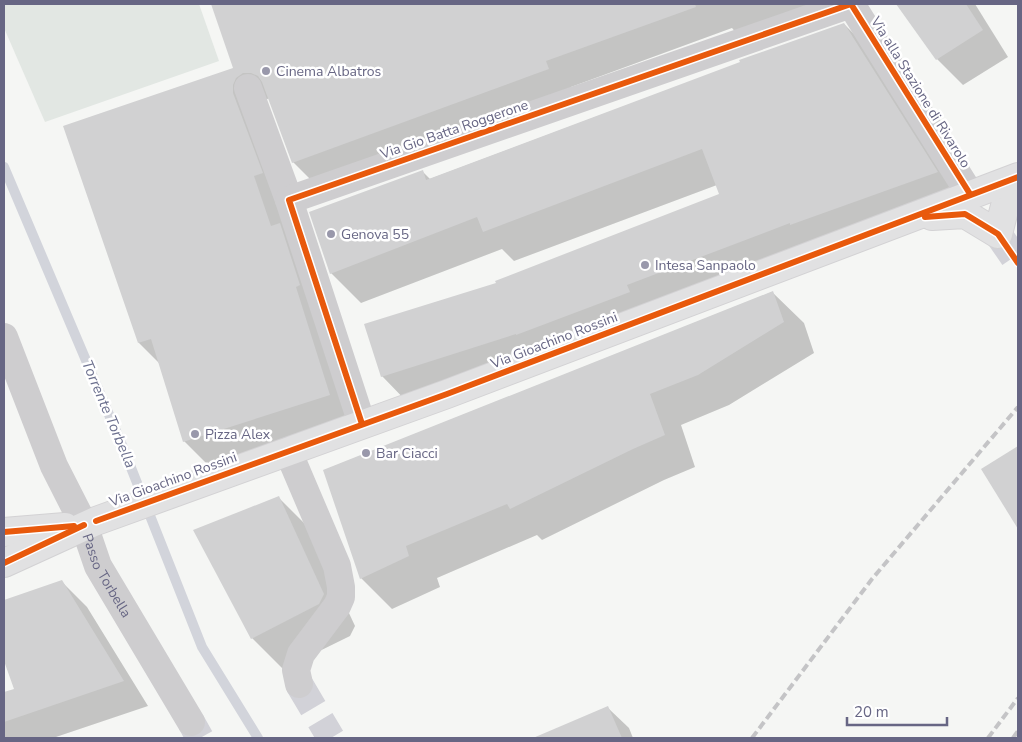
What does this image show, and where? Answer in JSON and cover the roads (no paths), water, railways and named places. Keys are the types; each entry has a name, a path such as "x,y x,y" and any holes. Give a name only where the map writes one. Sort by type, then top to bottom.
{"main road":[{"name":"Via Gioachino Rossini","path":"90,523 362,424 1018,177"},
{"path":"913,218 965,214 998,234 1006,202 1018,189"},
{"path":"4,532 90,523"},
{"path":"4,562 90,523"}],"street":[{"name":"Via alla Stazione di Rivarolo","path":"850,4 970,194"},
{"name":"Via Gio Batta Roggerone","path":"288,200 850,4"},
{"path":"248,88 288,200 362,424"},
{"name":"Passo Torbella","path":"4,337 54,466 90,523 98,566 191,722"},
{"path":"288,451 337,566 341,587 341,597 337,606 301,654 296,670 299,684"}],"waterway":[{"name":"Torrente Torbella","path":"4,167 124,450 202,647 258,738"}],"tunnel":[{"path":"998,234 1018,263"},
{"path":"299,684 331,738"},
{"path":"191,722 200,738"}],"railway":[{"path":"752,738 872,579 1018,407"},
{"path":"988,738 1018,698"},
{"path":"1013,738 1018,731"}],"place":[{"name":"Cinema Albatros","path":"266,71"},
{"name":"Genova 55","path":"331,234"},
{"name":"Intesa Sanpaolo","path":"645,265"},
{"name":"Pizza Alex","path":"195,434"},
{"name":"Bar Ciacci","path":"366,453"}]}
